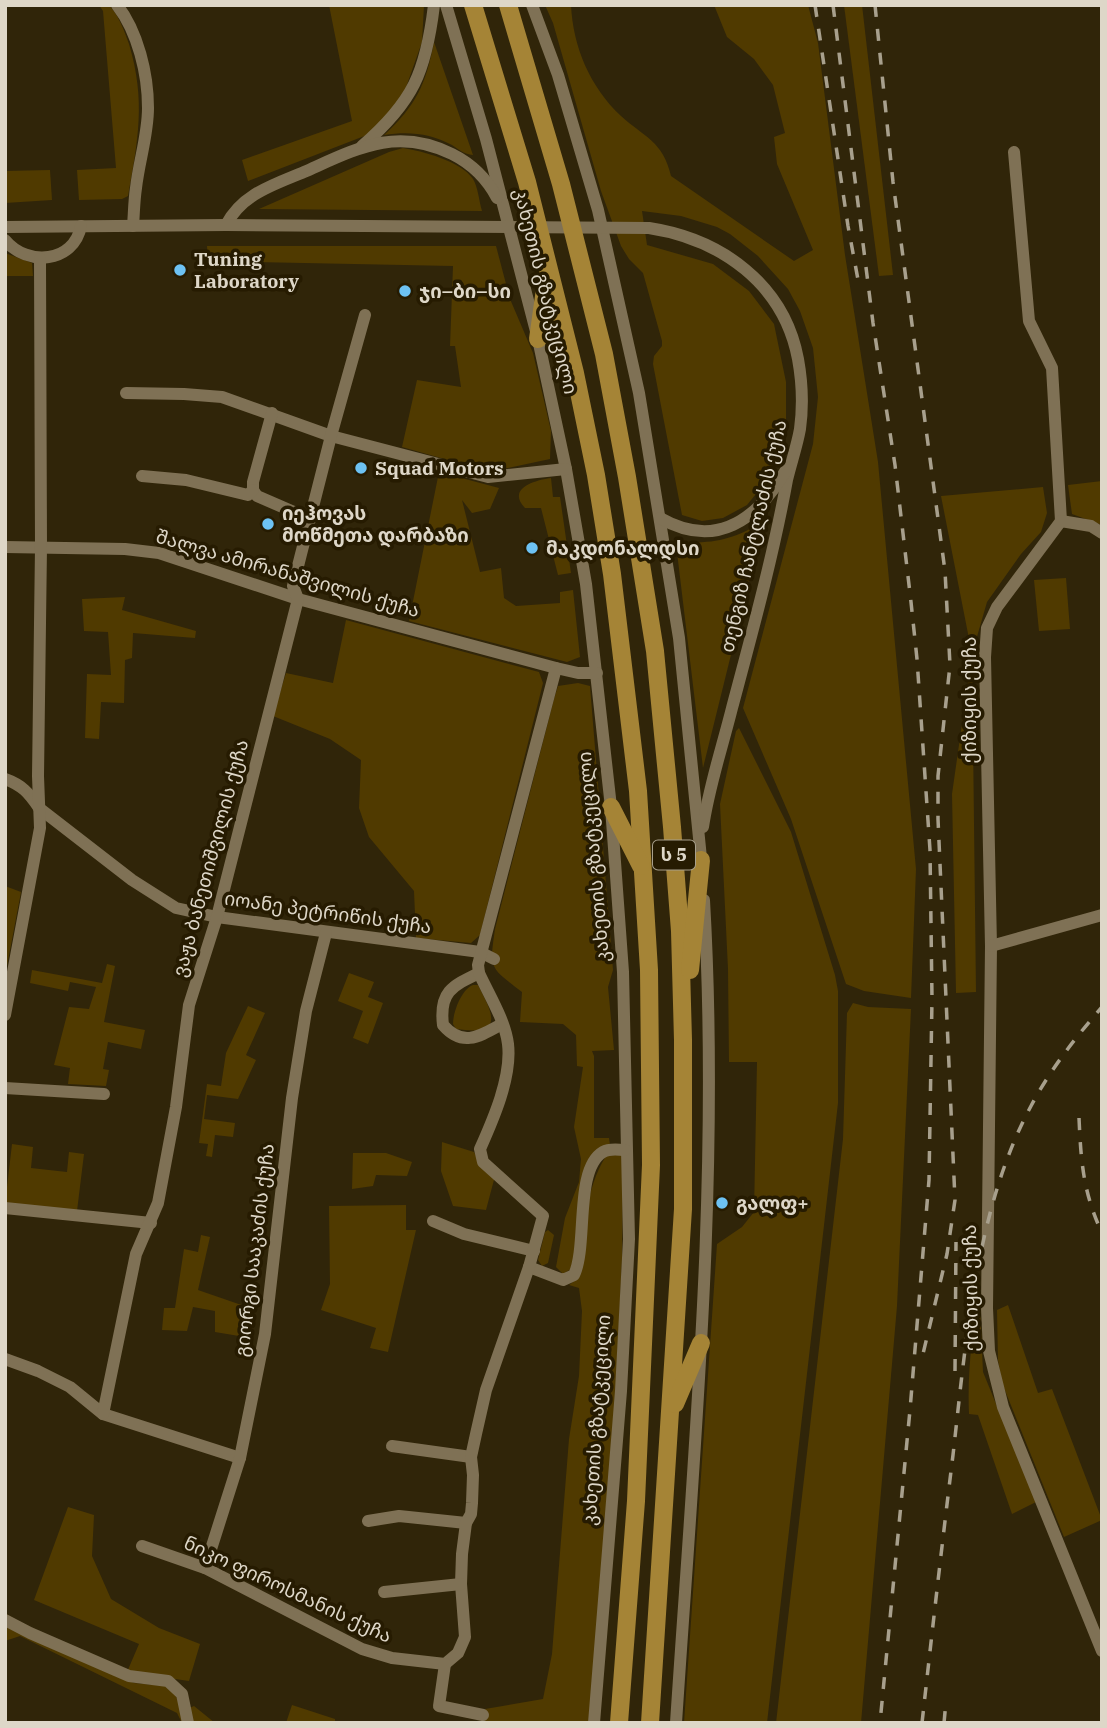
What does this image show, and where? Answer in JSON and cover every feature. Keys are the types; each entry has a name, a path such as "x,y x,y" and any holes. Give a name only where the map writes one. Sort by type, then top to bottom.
{"highway":[{"name":"კახეთის გზატკეცილი","path":"473,5 527,182 575,373 596,475 631,718 645,875 652,1071 649,1240 636,1502 619,1723"},
{"name":"კახეთის გზატკეცილი","path":"508,5 579,252 601,341 628,477 657,665 678,905 683,1040 683,1209 650,1723"},
{"path":"516,5 526,63"},
{"path":"538,339 548,264"},
{"path":"611,807 645,875"},
{"path":"683,1040 701,854"},
{"path":"671,1414 701,1343"}],"street":[{"path":"117,5 134,34 148,106 133,226"},
{"path":"362,146 394,116 416,84 425,59 434,5"},
{"name":"კახეთის გზატკეცილი","path":"446,5 507,218 538,339 566,469 586,584 611,807 623,972 629,1239 621,1391 594,1723"},
{"path":"532,5 558,75 598,210 639,393 679,638 701,854 708,974 710,1114 701,1343 676,1723"},
{"path":"226,225 248,197 362,146 390,140 421,142 447,152 475,168 486,180 507,218"},
{"path":"1014,152 1029,321 1052,368 1061,521 1091,526 1102,533"},
{"name":"თენგიზ ჩანტლაძის ქუჩა","path":"5,227 226,225 649,228 683,234 711,246 743,268 778,307 790,331 798,360 800,429 732,711 709,788 701,854"},
{"path":"5,240 22,253 40,259 49,258 68,250 79,236 81,226"},
{"path":"5,1015 9,973 40,828 40,259"},
{"name":"ვაჟა ბანეთიშვილის ქუჩა","path":"103,1414 136,1254 159,1203 176,1108 189,1005 217,917 298,599 293,586 365,315"},
{"path":"126,393 222,397 331,436 488,477 566,469"},
{"path":"272,413 253,490 262,499 310,519"},
{"path":"660,518 677,528 700,532 722,530 750,516 762,505 791,461"},
{"path":"142,476 186,480 248,495 253,490"},
{"name":"ქიზიყის ქუჩა","path":"1061,521 1000,603 987,628 985,657 991,946 987,1308 989,1351 1003,1407 1102,1651"},
{"name":"შალვა ამირანაშვილის ქუჩა","path":"5,547 159,552 298,599 556,668 578,673 597,673"},
{"path":"483,1715 439,1706 445,1664 458,1653 465,1637 461,1584 466,1523 471,1514 472,1503 474,1475 471,1457 486,1390 529,1267 543,1216 483,1162 480,1156 480,1149 502,1097 508,1049 502,1024 479,973 480,952 556,668"},
{"name":"იოანე პეტრიწის ქუჩა","path":"5,779 18,783 39,808 132,880 176,908 217,917 326,933 480,952 494,959"},
{"path":"991,946 1102,915"},
{"name":"გიორგი სააკაძის ქუჩა","path":"205,1568 240,1458 265,1334 296,1073 306,1011 326,933"},
{"path":"479,973 455,985 448,992 443,1002 443,1025 456,1037 468,1039 502,1024"},
{"path":"5,1088 104,1094"},
{"path":"529,1267 563,1280 574,1275 579,1258 582,1213 594,1160 606,1151 625,1150"},
{"path":"5,1208 151,1223"},
{"path":"433,1221 464,1234 534,1251"},
{"path":"5,1359 71,1387 103,1414 240,1458"},
{"path":"392,1446 471,1457"},
{"path":"368,1521 399,1516 466,1523"},
{"name":"ნიკო ფიროსმანის ქუჩა","path":"142,1546 205,1568 362,1649 392,1658 445,1664"},
{"path":"384,1592 461,1584"},
{"path":"5,1620 129,1676 168,1681 182,1694 188,1723"}],"shaded area":[{"path":"99,5 109,5 113,9 129,44 137,84 139,120 128,196 122,199 79,200 77,170 116,168 103,11"},
{"path":"329,5 424,5 422,42 404,93 384,120 367,135 248,181 242,160 352,121"},
{"path":"545,5 571,5 575,36 592,79 610,105 658,147 671,176 794,261 813,250 777,164 774,137 785,133 773,85 754,59 727,37 714,5 808,5 818,43 845,255 878,462 916,869 911,998 864,991 846,984 791,819 743,708 813,444 818,397 813,348 800,311 788,289 758,256 730,234 681,216 642,211 647,245 713,264 749,291 774,324 786,382 786,428 764,484 747,505 723,518 702,521 682,515 653,364 662,341 643,273 621,246 601,191 553,23"},
{"path":"844,5 862,5 893,275 879,276"},
{"path":"434,42 473,155 427,136 410,133 384,135 404,114 418,93"},
{"path":"403,148 441,158 460,167 475,182 482,211 259,209 389,152"},
{"path":"50,170 52,200 5,203 5,171"},
{"path":"207,246 496,246 510,299 533,353 551,431 550,459 494,471 402,447 417,380 461,387 455,346 450,346 453,266 208,261"},
{"path":"5,253 32,263 33,276 5,276"},
{"path":"439,472 499,488 490,509 472,513 462,500 480,572 501,568 504,598 516,606 560,603 560,592 573,590 580,657 567,662 409,621"},
{"path":"551,478 553,497 560,497 571,573 558,575 541,508 525,508 519,495 525,486"},
{"path":"1102,481 1102,525 1072,514 1068,485"},
{"path":"1043,487 1047,513 1041,532 1021,554 987,602 972,654 941,496"},
{"path":"764,521 703,768 676,544 722,539 742,533"},
{"path":"1066,578 1070,629 1039,631 1034,580"},
{"path":"125,597 122,610 196,631 195,638 133,633 132,658 125,660 124,703 101,702 99,739 85,738 87,674 111,675 108,632 84,631 82,599"},
{"path":"346,620 539,672 543,683 480,935 471,943 416,938 414,891 369,837 359,808 361,760 330,739 273,716 286,673 333,683"},
{"path":"972,654 976,992 956,993 952,794"},
{"path":"578,683 590,686 613,970 608,987 614,1050 592,1051 594,1138 609,1138 610,1145 592,1159 574,1267 563,1274 556,1267 565,1218 579,1182 581,1159 574,1127 583,1067 577,1066 576,1035 563,1024 520,1022 522,992 494,967 492,953 495,929 558,686"},
{"path":"739,728 791,832 835,975 838,991 838,1103 767,1723 684,1723 717,1244 742,1227 754,1212 757,1062 729,1062 728,969 720,804 736,731"},
{"path":"5,886 21,892 7,966 5,965"},
{"path":"107,964 115,966 104,1022 145,1030 141,1049 108,1042 103,1069 109,1070 106,1086 68,1084 70,1068 54,1065 69,1007 89,1009 96,987 70,982 68,991 30,983 32,970 102,983"},
{"path":"349,973 374,982 368,997 383,1003 368,1044 353,1038 363,1011 338,1001"},
{"path":"478,985 484,996 491,1021 482,1029 456,1029 453,1019 456,1007 465,991"},
{"path":"853,1003 868,1007 911,1009 897,1306 861,1723 776,1723 843,1139 847,1013"},
{"path":"248,1006 265,1013 246,1055 256,1060 238,1099 207,1095 204,1119 235,1123 233,1137 215,1135 212,1157 206,1156 208,1144 199,1143 207,1084 221,1086 226,1053"},
{"path":"442,1142 474,1152 480,1164 495,1176 486,1210 453,1206 441,1171"},
{"path":"12,1144 33,1147 31,1168 67,1172 69,1152 84,1154 77,1211 5,1204"},
{"path":"353,1153 386,1153 412,1162 407,1176 376,1175 373,1186 352,1189"},
{"path":"623,1154 622,1259 616,1388 589,1723 484,1723 485,1709 543,1699 552,1654 569,1439 579,1376 582,1311 579,1288 569,1285 577,1279 593,1184 606,1156"},
{"path":"406,1205 406,1230 416,1230 388,1352 370,1348 376,1328 321,1310 330,1284 329,1206"},
{"path":"548,1230 554,1235 548,1263 542,1266 538,1260 545,1232"},
{"path":"201,1235 210,1237 198,1290 253,1309 245,1337 215,1332 215,1311 193,1307 187,1331 162,1330 164,1308 175,1308 184,1249 198,1252"},
{"path":"979,1286 983,1372 1036,1502 1012,1514 978,1415 969,1414 970,1366"},
{"path":"1008,1305 1038,1393 1052,1389 1102,1520 1064,1537 1002,1383 998,1360 997,1310"},
{"path":"68,1507 94,1515 92,1556 111,1599 159,1628 200,1644 189,1681 127,1672 139,1644 34,1600"},
{"path":"5,1613 72,1655 134,1683 165,1686 175,1693 182,1711 194,1706 215,1723 182,1723 177,1713 20,1636 5,1641"},
{"path":"292,1705 335,1719 335,1723 286,1723"}],"railway":[{"path":"815,5 859,285"},
{"path":"833,5 911,602 930,850 932,999 929,1180 880,1723"},
{"path":"875,5 893,182 945,571 950,665 938,776 938,819 955,1200 947,1254 922,1358"},
{"path":"922,1723 963,1367 976,1276 986,1231 1012,1146 1031,1106 1046,1080 1102,1007"},
{"path":"1079,1118 1084,1177 1102,1233"},
{"path":"955,1371 956,1242"},
{"path":"944,1723 946,1701"}],"place":[{"name":"Tuning Laboratory","path":"180,270"},
{"name":"ჯი–ბი–სი","path":"405,291"},
{"name":"Squad Motors","path":"361,468"},
{"name":"იეჰოვას მოწმეთა დარბაზი","path":"268,524"},
{"name":"მაკდონალდსი","path":"532,548"},
{"name":"გალფ+","path":"722,1203"}]}
